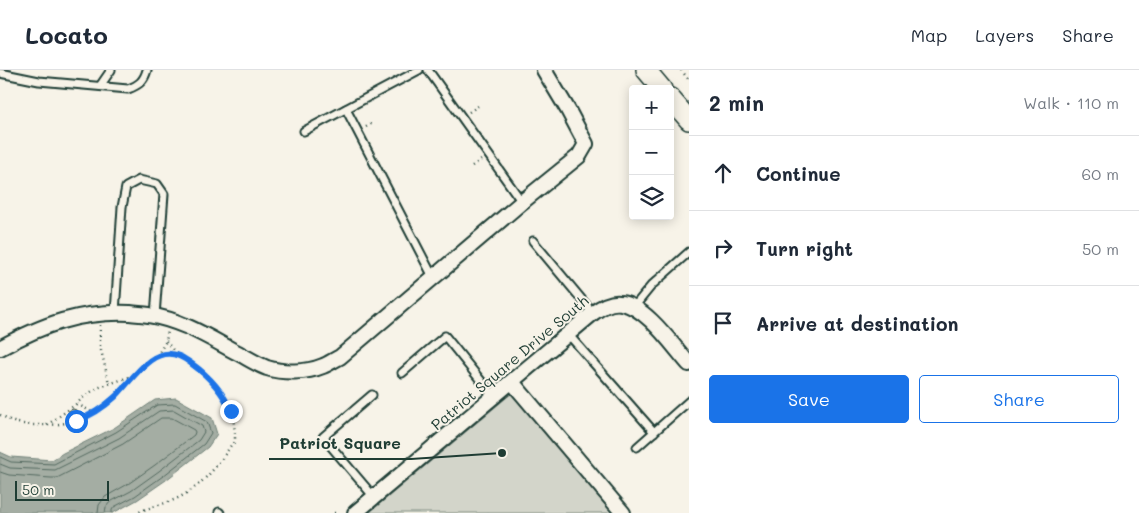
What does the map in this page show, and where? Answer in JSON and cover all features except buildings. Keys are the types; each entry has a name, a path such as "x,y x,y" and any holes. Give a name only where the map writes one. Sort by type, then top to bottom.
{"main road":[{"path":"646,70 659,85"},
{"path":"674,103 689,120"}],"street":[{"path":"0,348 22,336 63,320 91,314 115,313 148,314 197,330 267,368 285,371 305,370 322,366 340,357 578,156 586,144 544,70"},
{"name":"Patriot Square Drive South","path":"355,513 593,313 608,304 627,305"},
{"path":"627,305 649,318 689,364"},
{"path":"512,382 623,513"}],"lane":[{"path":"100,86 111,70"},
{"path":"0,73 39,81 128,89 138,85 147,70"},
{"path":"304,131 419,70"},
{"path":"428,70 522,202"},
{"path":"346,109 433,277"},
{"path":"115,313 122,207 126,187 139,180 157,184 164,194 155,316"},
{"path":"533,241 593,313"},
{"path":"627,305 689,252"},
{"path":"568,334 654,432"},
{"path":"402,373 444,336 494,397"},
{"path":"372,396 323,437 374,497"},
{"path":"637,447 689,401"}],"path":[{"path":"681,70 689,80"},
{"path":"468,113 478,106"},
{"path":"364,128 373,123"},
{"path":"472,166 482,160"},
{"path":"100,323 100,346 109,383"},
{"path":"138,513 189,492 215,469 235,441 234,421 231,411 218,387 195,366 177,355 166,341 157,356"},
{"path":"0,415 15,422 47,425 62,424 88,417 116,396 149,361 157,356 166,354 177,355"},
{"path":"47,425 97,388 134,376"},
{"path":"77,404 94,413"}],"shaded area":[{"path":"512,393 615,513 369,513"}],"water":[{"path":"176,398 212,418 217,434 208,447 137,500 113,513 0,513 0,452 11,457 52,460 114,428 155,400"}],"place":[{"name":"Patriot Square","path":"502,453"}],"route":[{"path":"76,421 88,417 116,396 140,368 149,361 157,356 166,354 180,356 209,378 218,387 231,411"}]}
